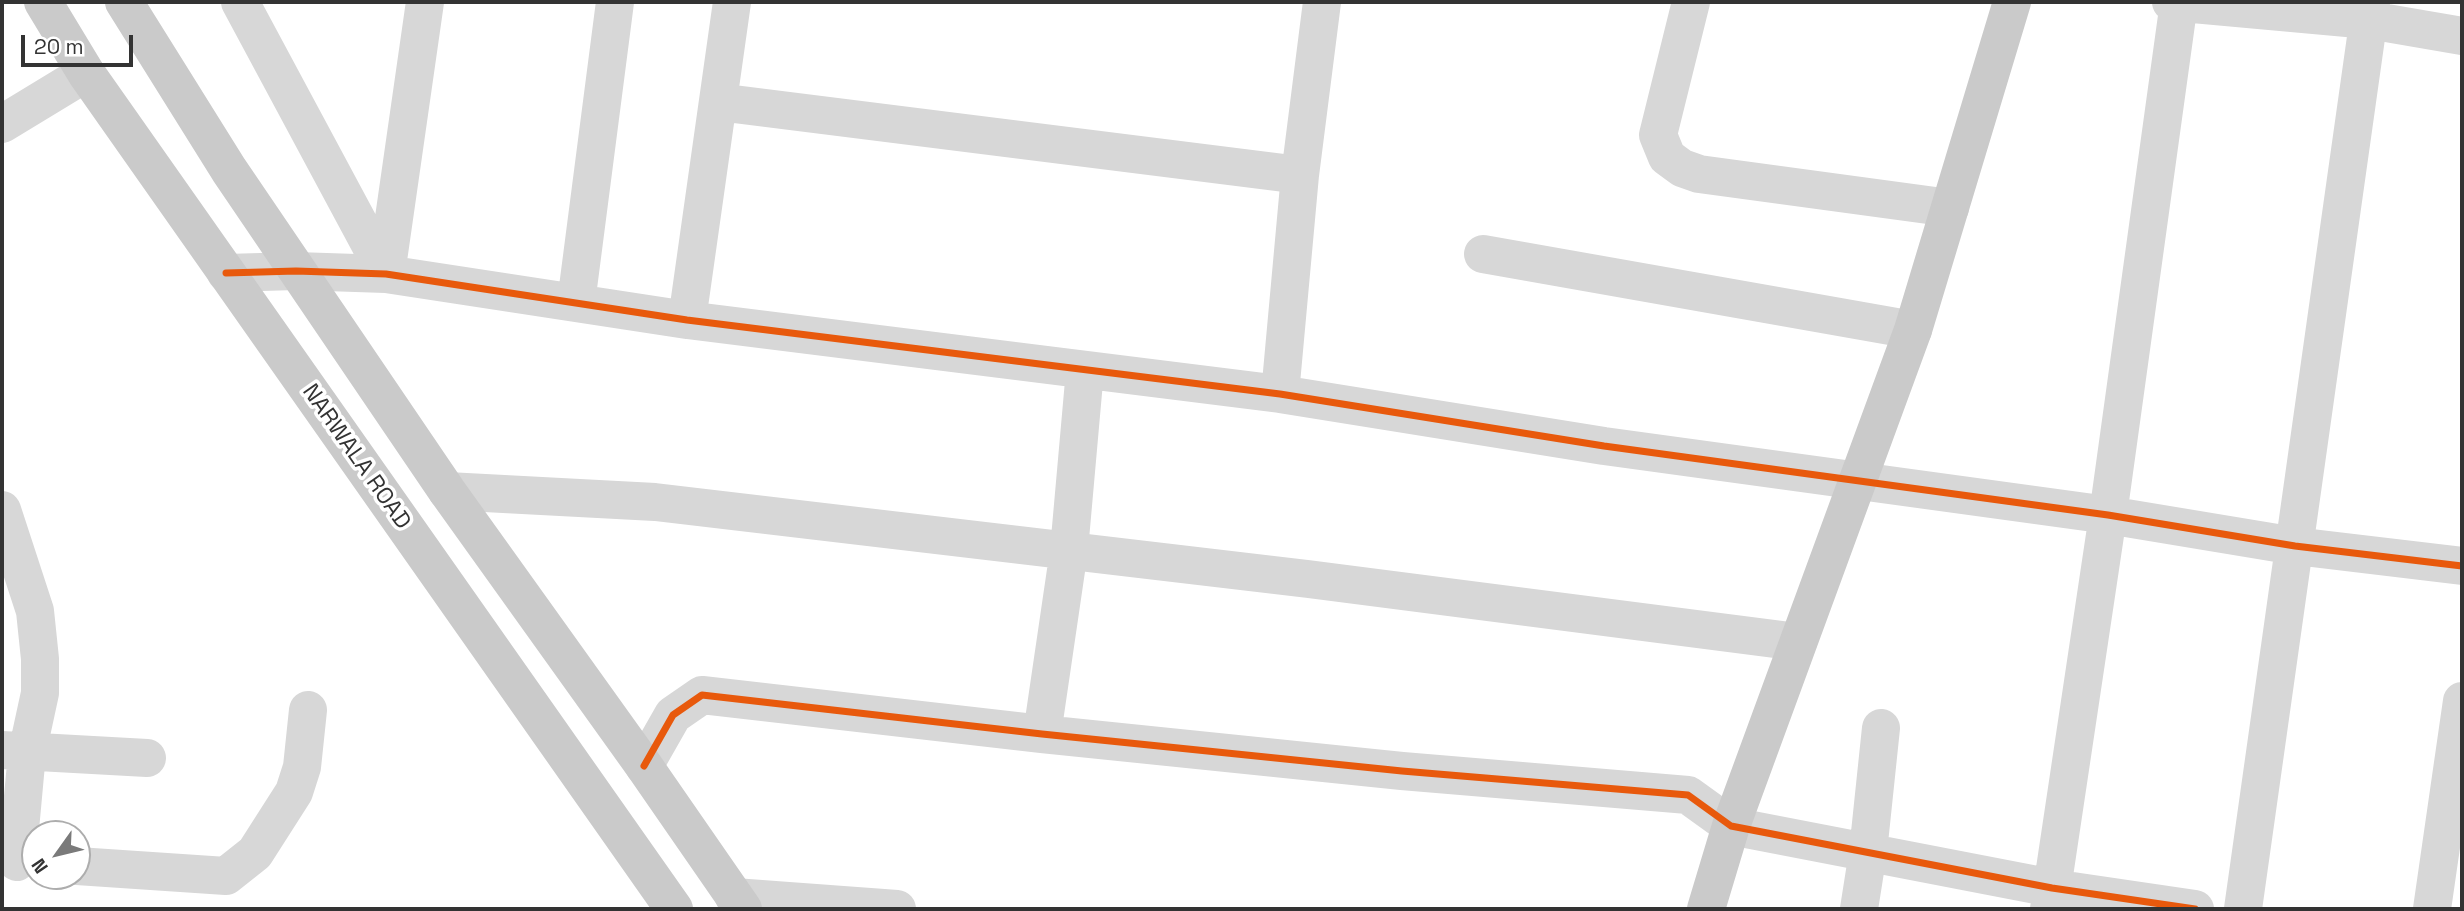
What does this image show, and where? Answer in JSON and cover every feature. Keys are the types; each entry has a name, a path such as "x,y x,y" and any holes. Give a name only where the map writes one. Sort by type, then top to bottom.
{"main road":[{"name":"NARWALA ROAD","path":"43,2 86,73 674,909"},
{"path":"124,2 296,271 447,491 644,766 738,903"},
{"path":"1706,909 1731,826 1913,330 2012,2"}],"street":[{"path":"240,2 386,274"},
{"path":"386,274 425,2"},
{"path":"576,303 615,2"},
{"path":"687,320 732,2"},
{"path":"1280,394 1300,174 1322,2"},
{"path":"1691,2 1658,135 1667,157 1682,168 1699,174 1950,208"},
{"path":"2051,898 2108,515 2177,2 2370,11 2462,36"},
{"path":"2243,909 2370,11"},
{"path":"2,124 86,73"},
{"path":"718,102 1300,174"},
{"path":"1483,254 1913,330"},
{"path":"226,273 296,271 386,274 687,320 1280,394 1604,446 2108,515 2295,546 2462,566"},
{"path":"1042,734 1069,550 1085,370"},
{"path":"447,491 655,502 1069,550 1798,642"},
{"path":"2,510 18,609 40,659 40,693 14,752 18,863"},
{"path":"644,766 673,715 702,695 1402,771 1688,795 1731,826 1868,852 2051,898 2195,909"},
{"path":"2432,909 2462,701"},
{"path":"91,867 226,876 255,853 294,792 302,767 308,710"},
{"path":"1859,909 1881,728"},
{"path":"14,752 148,758"},
{"path":"738,903 897,909"}],"cycle path":[{"path":"226,273 296,271 386,274 687,320 1280,394 1604,446 2108,515 2295,546 2462,566"},
{"path":"644,766 673,715 702,695 1402,771 1688,795 1731,826 2052,888 2195,909"}]}
